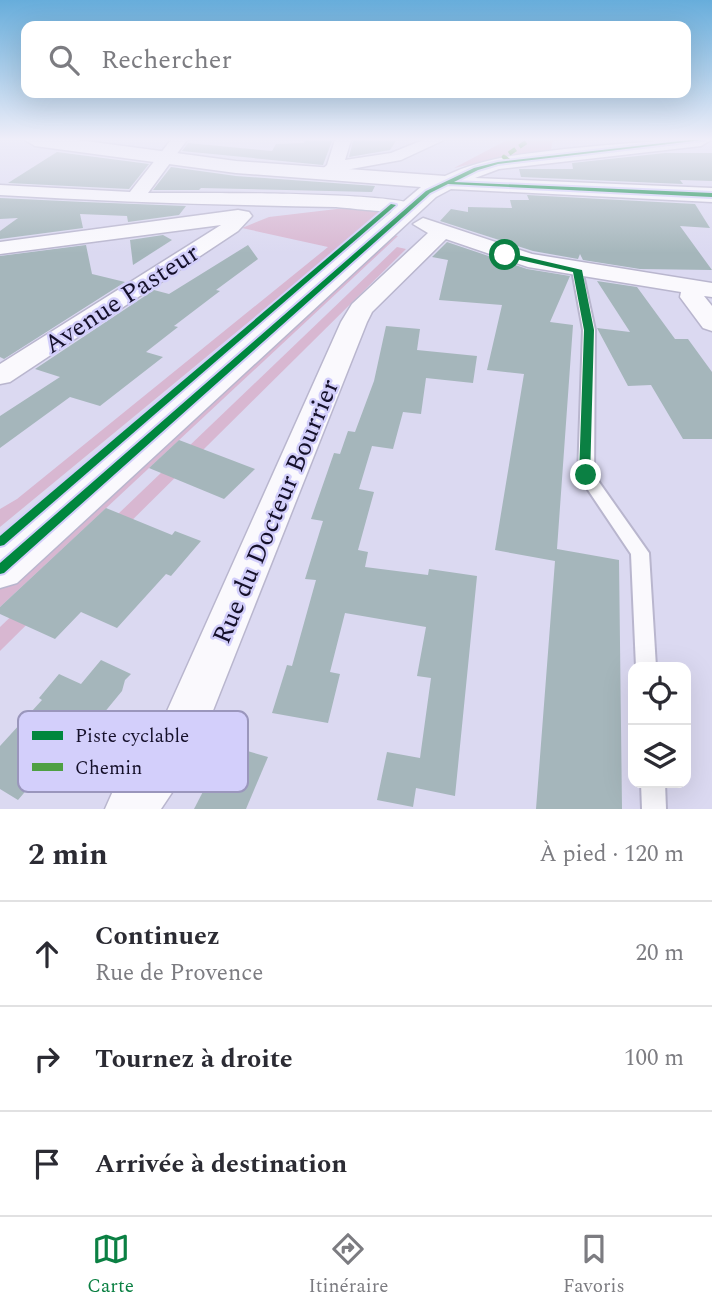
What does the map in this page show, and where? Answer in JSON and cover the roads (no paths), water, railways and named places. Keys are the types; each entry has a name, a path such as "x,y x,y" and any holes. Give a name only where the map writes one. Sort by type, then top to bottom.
{"street":[{"path":"135,198 150,178"},
{"path":"399,178 446,183 712,195"},
{"path":"0,570 405,211 446,183 460,178"},
{"path":"0,190 135,198 252,211 279,211 300,203 380,203 405,211 442,231 505,255 577,270 702,288"},
{"path":"0,248 252,211"},
{"name":"Avenue Pasteur","path":"0,376 252,211"},
{"name":"Rue du Docteur Bourrier","path":"190,711 354,322 361,309 442,231"},
{"path":"702,288 692,297 712,323"},
{"name":"Rue du Docteur Bourrier","path":"131,809 143,792"}],"lane":[{"path":"577,270 589,330 586,475 640,553 646,662"},
{"path":"653,788 654,809"}]}
